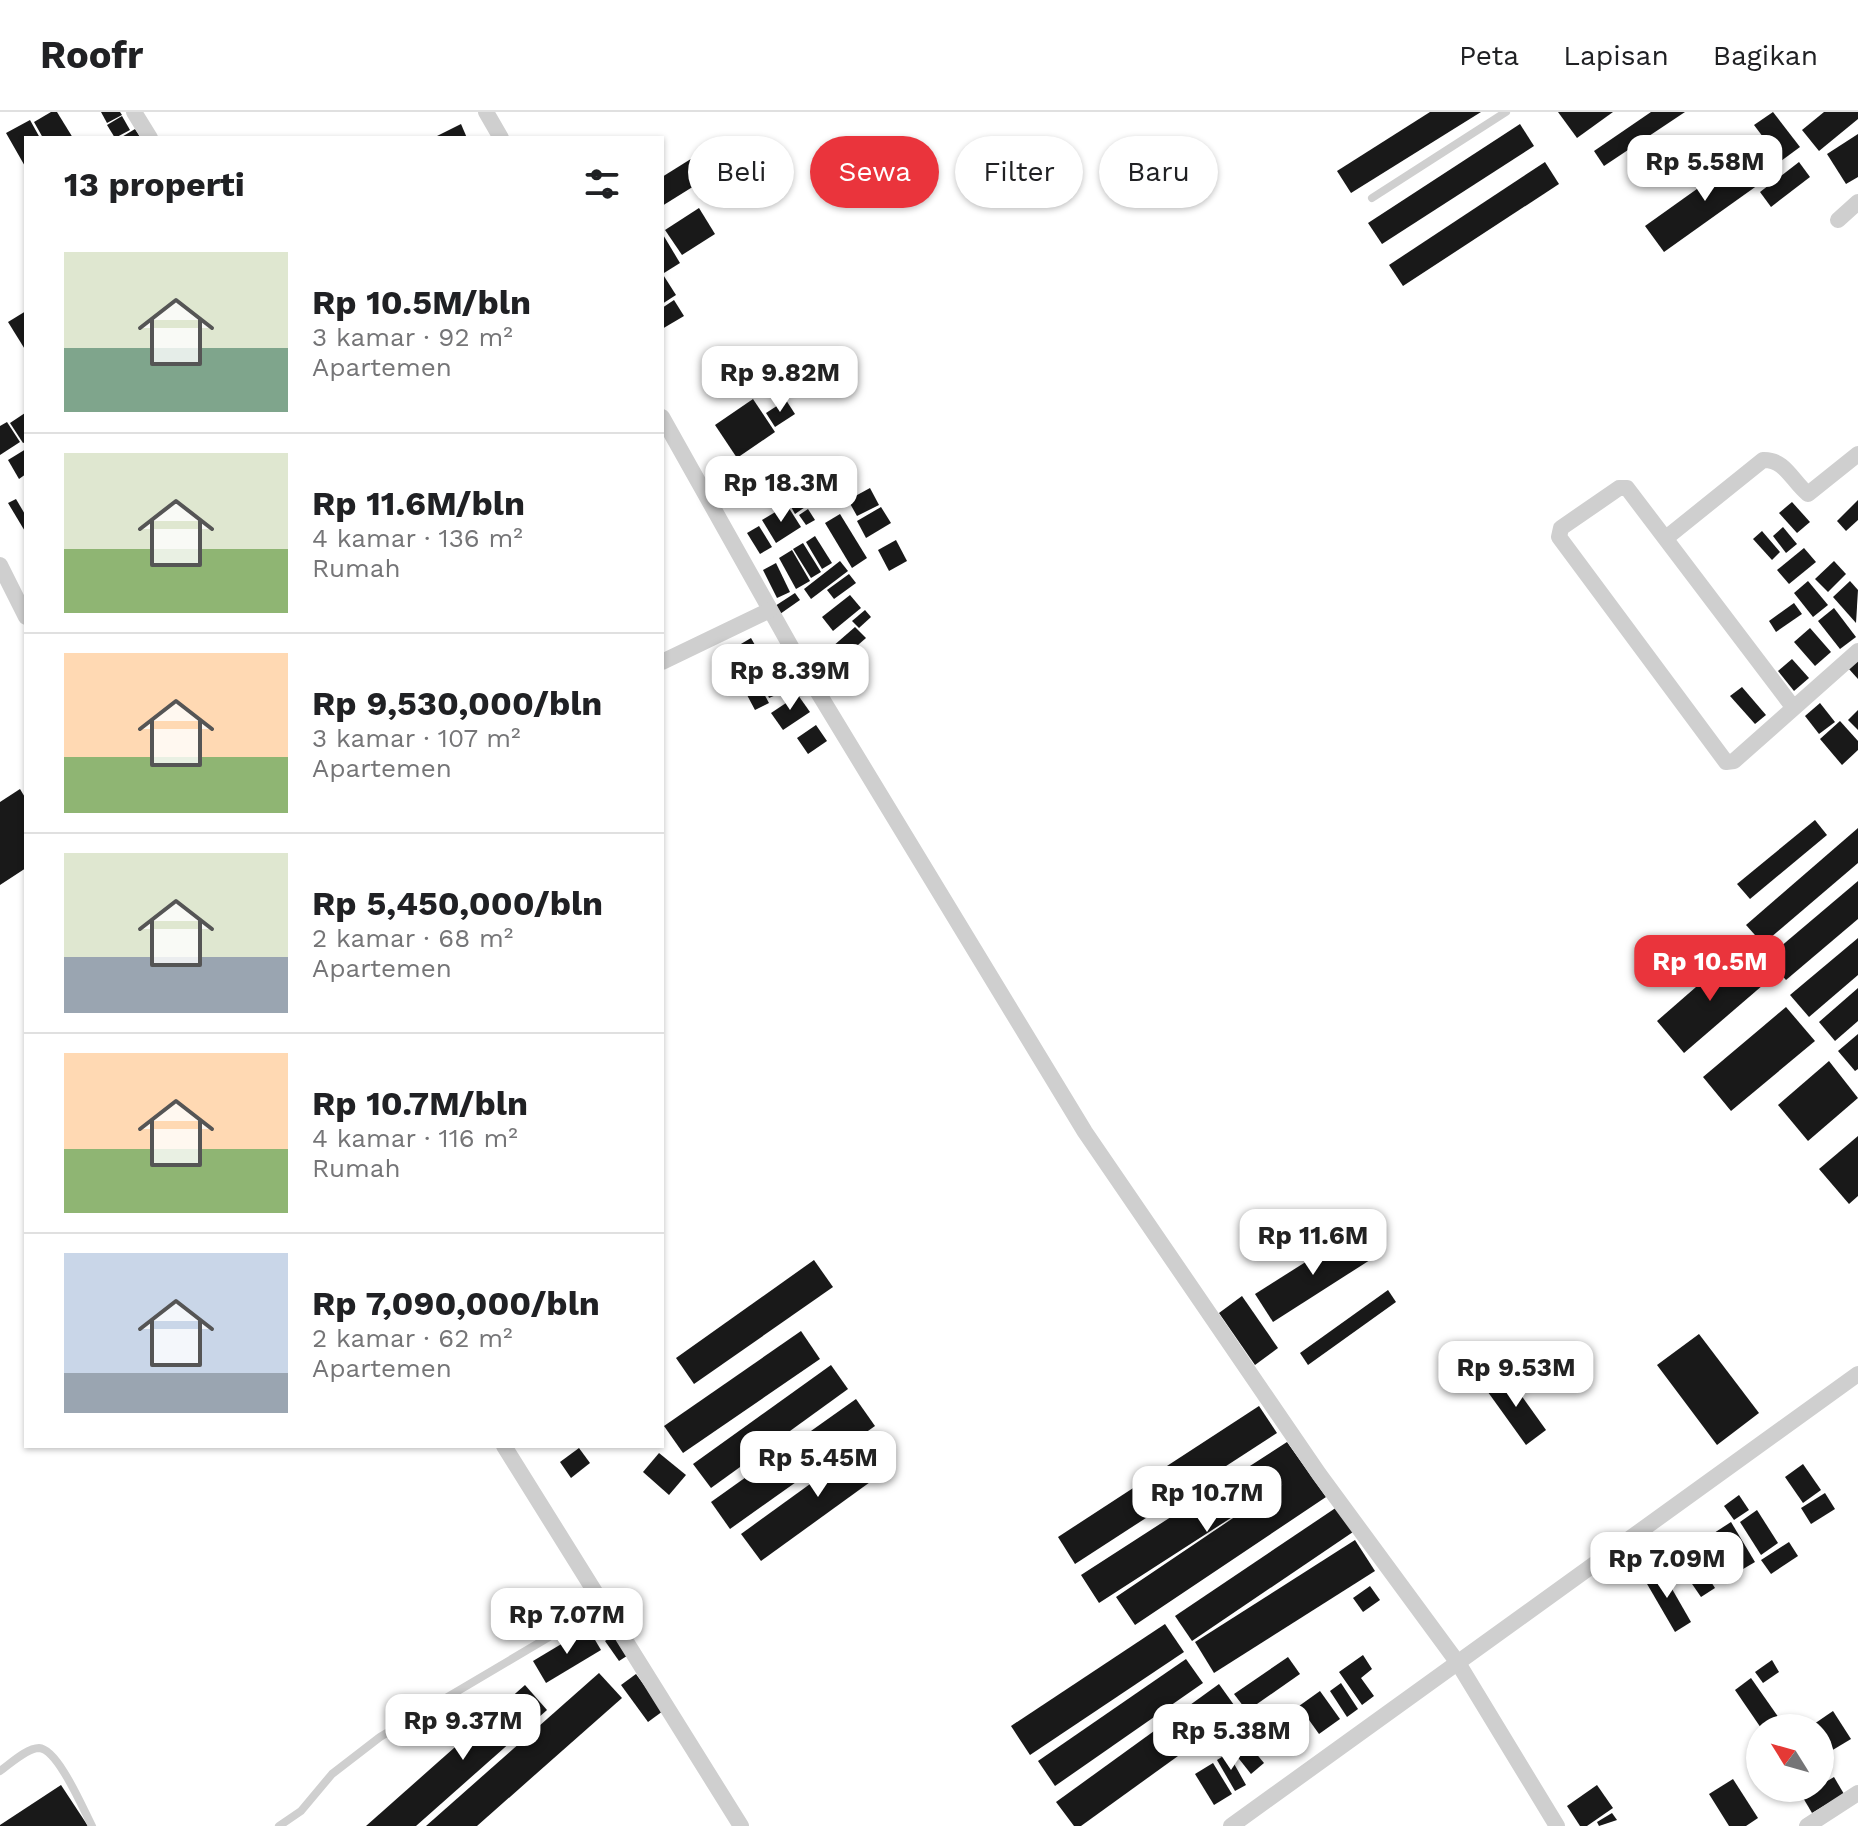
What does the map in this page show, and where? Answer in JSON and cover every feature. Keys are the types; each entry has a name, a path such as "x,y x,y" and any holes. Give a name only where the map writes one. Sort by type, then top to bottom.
{"street":[{"path":"134,112 149,136"},
{"path":"486,112 500,136"},
{"path":"1838,220 1858,202"},
{"path":"664,421 770,610 1085,1132 1319,1474 1458,1663 1557,1826"},
{"path":"1666,538 1763,460 1774,459 1781,464 1808,494 1858,454"},
{"path":"1793,707 1627,488 1619,488 1558,533 1720,758 1726,762 1734,761 1858,651"},
{"path":"0,565 24,613"},
{"path":"664,661 770,610"},
{"path":"1231,1826 1858,1374"},
{"path":"505,1448 741,1826"},
{"path":"1807,1826 1832,1819 1858,1793"}],"lane":[{"path":"1372,198 1506,112"},
{"path":"279,1826 301,1811 332,1774 380,1737 603,1605"},
{"path":"0,1771 32,1750 46,1750 57,1760 92,1826"}],"building":[{"path":"57,112 72,136 42,136 34,122"},
{"path":"101,112 120,112 122,115 107,123"},
{"path":"1430,112 1481,112 1351,193 1337,171"},
{"path":"1558,112 1613,112 1577,138"},
{"path":"1651,112 1685,112 1604,166 1594,151"},
{"path":"1773,112 1800,147 1781,161 1754,125"},
{"path":"1824,112 1858,112 1858,119 1819,151 1802,130"},
{"path":"122,116 130,130 114,136 107,125"},
{"path":"30,120 39,136 24,136 24,164 6,133"},
{"path":"461,124 466,136 437,136"},
{"path":"1520,124 1534,146 1382,244 1368,223"},
{"path":"135,129 140,136 123,136"},
{"path":"1858,134 1858,177 1846,184 1827,154"},
{"path":"1746,154 1765,180 1664,252 1645,226"},
{"path":"688,161 688,190 664,205 664,176"},
{"path":"1545,162 1559,184 1403,286 1389,265"},
{"path":"1799,162 1810,177 1771,207 1760,192"},
{"path":"699,208 715,234 682,255 665,230"},
{"path":"664,236 680,263 664,273"},
{"path":"664,276 676,295 664,303"},
{"path":"674,300 684,316 664,328 664,307"},
{"path":"24,312 24,348 8,322"},
{"path":"753,399 775,432 737,458 715,425"},
{"path":"786,400 795,414 775,427 766,413"},
{"path":"24,414 24,443 23,443 10,423"},
{"path":"7,422 20,442 0,455 0,426"},
{"path":"24,450 24,475 19,479 8,460"},
{"path":"870,488 879,505 857,516 848,500"},
{"path":"806,494 811,503 795,514 790,505"},
{"path":"16,499 24,513 24,530 8,503"},
{"path":"1858,500 1858,520 1846,531 1837,521"},
{"path":"1792,502 1810,522 1797,533 1779,513"},
{"path":"787,505 801,527 776,543 762,520"},
{"path":"881,507 891,523 866,538 857,521"},
{"path":"808,509 815,520 806,525 799,515"},
{"path":"840,514 867,558 852,568 825,523"},
{"path":"759,526 772,547 760,554 747,533"},
{"path":"1783,527 1797,544 1786,553 1773,536"},
{"path":"1762,531 1780,552 1772,560 1753,539"},
{"path":"815,536 832,563 822,569 806,542"},
{"path":"896,540 907,561 889,571 878,550"},
{"path":"803,543 821,572 811,578 793,549"},
{"path":"1804,548 1816,562 1789,584 1777,570"},
{"path":"792,550 810,581 796,589 779,558"},
{"path":"840,561 848,571 811,599 804,589"},
{"path":"1834,561 1846,574 1828,592 1815,579"},
{"path":"776,563 790,592 777,598 763,570"},
{"path":"849,574 856,583 834,599 827,590"},
{"path":"1808,581 1828,605 1813,617 1794,593"},
{"path":"1850,581 1858,590 1856,623 1833,597"},
{"path":"795,593 800,600 780,614 775,606"},
{"path":"850,595 861,608 833,631 822,617"},
{"path":"1794,603 1802,614 1776,632 1769,621"},
{"path":"1834,608 1856,637 1840,649 1818,621"},
{"path":"865,610 871,617 859,628 852,621"},
{"path":"855,627 866,638 842,659 832,647"},
{"path":"1810,628 1831,652 1815,666 1794,642"},
{"path":"751,638 764,661 732,679 719,657"},
{"path":"1792,659 1809,678 1794,691 1778,671"},
{"path":"1858,659 1858,679 1848,668"},
{"path":"794,662 804,675 788,688 778,675"},
{"path":"754,669 760,680 741,690 735,680"},
{"path":"774,672 783,692 769,698 761,678"},
{"path":"1742,687 1766,715 1755,724 1730,696"},
{"path":"761,688 769,703 755,710 747,695"},
{"path":"798,695 810,712 783,730 771,713"},
{"path":"1820,703 1835,722 1819,734 1805,716"},
{"path":"1858,710 1858,730 1848,720"},
{"path":"1840,721 1858,741 1858,750 1842,765 1820,739"},
{"path":"816,725 827,741 808,754 797,738"},
{"path":"20,789 24,796 24,869 0,885 0,802"},
{"path":"1815,820 1827,835 1750,899 1737,884"},
{"path":"1858,828 1858,863 1763,944 1746,925"},
{"path":"1858,881 1858,919 1786,980 1767,958"},
{"path":"1858,938 1858,975 1809,1017 1790,995"},
{"path":"1735,953 1763,985 1684,1053 1657,1021"},
{"path":"1858,988 1858,1021 1835,1041 1819,1022"},
{"path":"1786,1007 1815,1041 1731,1111 1703,1077"},
{"path":"1858,1034 1858,1069 1855,1071 1838,1051"},
{"path":"1829,1061 1858,1098 1808,1141 1778,1105"},
{"path":"1858,1136 1858,1196 1849,1204 1819,1169"},
{"path":"1353,1232 1370,1260 1273,1322 1255,1294"},
{"path":"814,1260 833,1287 694,1384 676,1358"},
{"path":"1388,1290 1396,1302 1308,1365 1300,1353"},
{"path":"1242,1296 1278,1348 1255,1365 1219,1313"},
{"path":"801,1331 820,1359 683,1453 664,1426"},
{"path":"1699,1334 1759,1413 1717,1445 1657,1365"},
{"path":"831,1365 848,1389 711,1488 693,1464"},
{"path":"1506,1374 1546,1430 1526,1445 1485,1388"},
{"path":"856,1399 875,1426 730,1529 711,1502"},
{"path":"1259,1406 1277,1433 1075,1564 1058,1537"},
{"path":"875,1437 895,1464 761,1561 741,1534"},
{"path":"1287,1442 1326,1497 1135,1625 1116,1597 1285,1483 1099,1603 1081,1575"},
{"path":"579,1448 590,1463 571,1478 560,1462"},
{"path":"659,1453 686,1475 669,1495 643,1472"},
{"path":"1803,1464 1821,1490 1803,1503 1785,1477"},
{"path":"1825,1493 1835,1509 1811,1524 1801,1508"},
{"path":"1739,1495 1749,1510 1734,1520 1724,1506"},
{"path":"1337,1507 1353,1532 1192,1641 1175,1616"},
{"path":"1757,1510 1778,1543 1761,1555 1740,1522"},
{"path":"1731,1522 1755,1562 1738,1572 1714,1533"},
{"path":"1355,1540 1375,1571 1214,1673 1195,1642"},
{"path":"1789,1542 1798,1556 1771,1574 1761,1560"},
{"path":"1692,1552 1715,1588 1701,1597 1677,1562"},
{"path":"1660,1568 1691,1622 1675,1632 1643,1577"},
{"path":"1370,1586 1380,1600 1363,1612 1353,1598"},
{"path":"1165,1624 1184,1652 1030,1755 1011,1726"},
{"path":"588,1628 601,1650 546,1683 533,1661"},
{"path":"615,1634 630,1654 619,1661 605,1641"},
{"path":"1363,1655 1372,1669 1361,1678 1374,1696 1362,1705 1339,1672"},
{"path":"1288,1657 1300,1674 1247,1711 1234,1694"},
{"path":"1186,1659 1203,1683 1055,1786 1038,1761"},
{"path":"1772,1660 1779,1672 1763,1683 1755,1672"},
{"path":"599,1673 622,1698 477,1826 426,1826"},
{"path":"636,1674 663,1711 648,1722 621,1685"},
{"path":"1751,1678 1776,1714 1751,1714 1735,1690"},
{"path":"1341,1683 1358,1709 1347,1717 1330,1691"},
{"path":"1219,1684 1239,1712 1081,1826 1074,1826 1056,1802"},
{"path":"525,1685 547,1710 416,1826 366,1826"},
{"path":"1320,1691 1340,1719 1319,1734 1299,1706"},
{"path":"1833,1711 1851,1739 1834,1749 1834,1714 1829,1714"},
{"path":"1280,1723 1291,1738 1274,1752 1262,1737"},
{"path":"1245,1740 1264,1763 1251,1774 1232,1750"},
{"path":"1228,1753 1246,1785 1235,1791 1217,1760"},
{"path":"1213,1763 1232,1794 1214,1805 1195,1774"},
{"path":"1834,1777 1844,1794 1834,1800"},
{"path":"1733,1779 1758,1818 1746,1826 1729,1826 1709,1794"},
{"path":"61,1785 88,1826 0,1826 0,1825"},
{"path":"1597,1785 1613,1808 1587,1826 1580,1826 1567,1806"},
{"path":"1806,1802 1831,1802 1812,1813"},
{"path":"1612,1813 1617,1820 1599,1826 1597,1822"}]}
